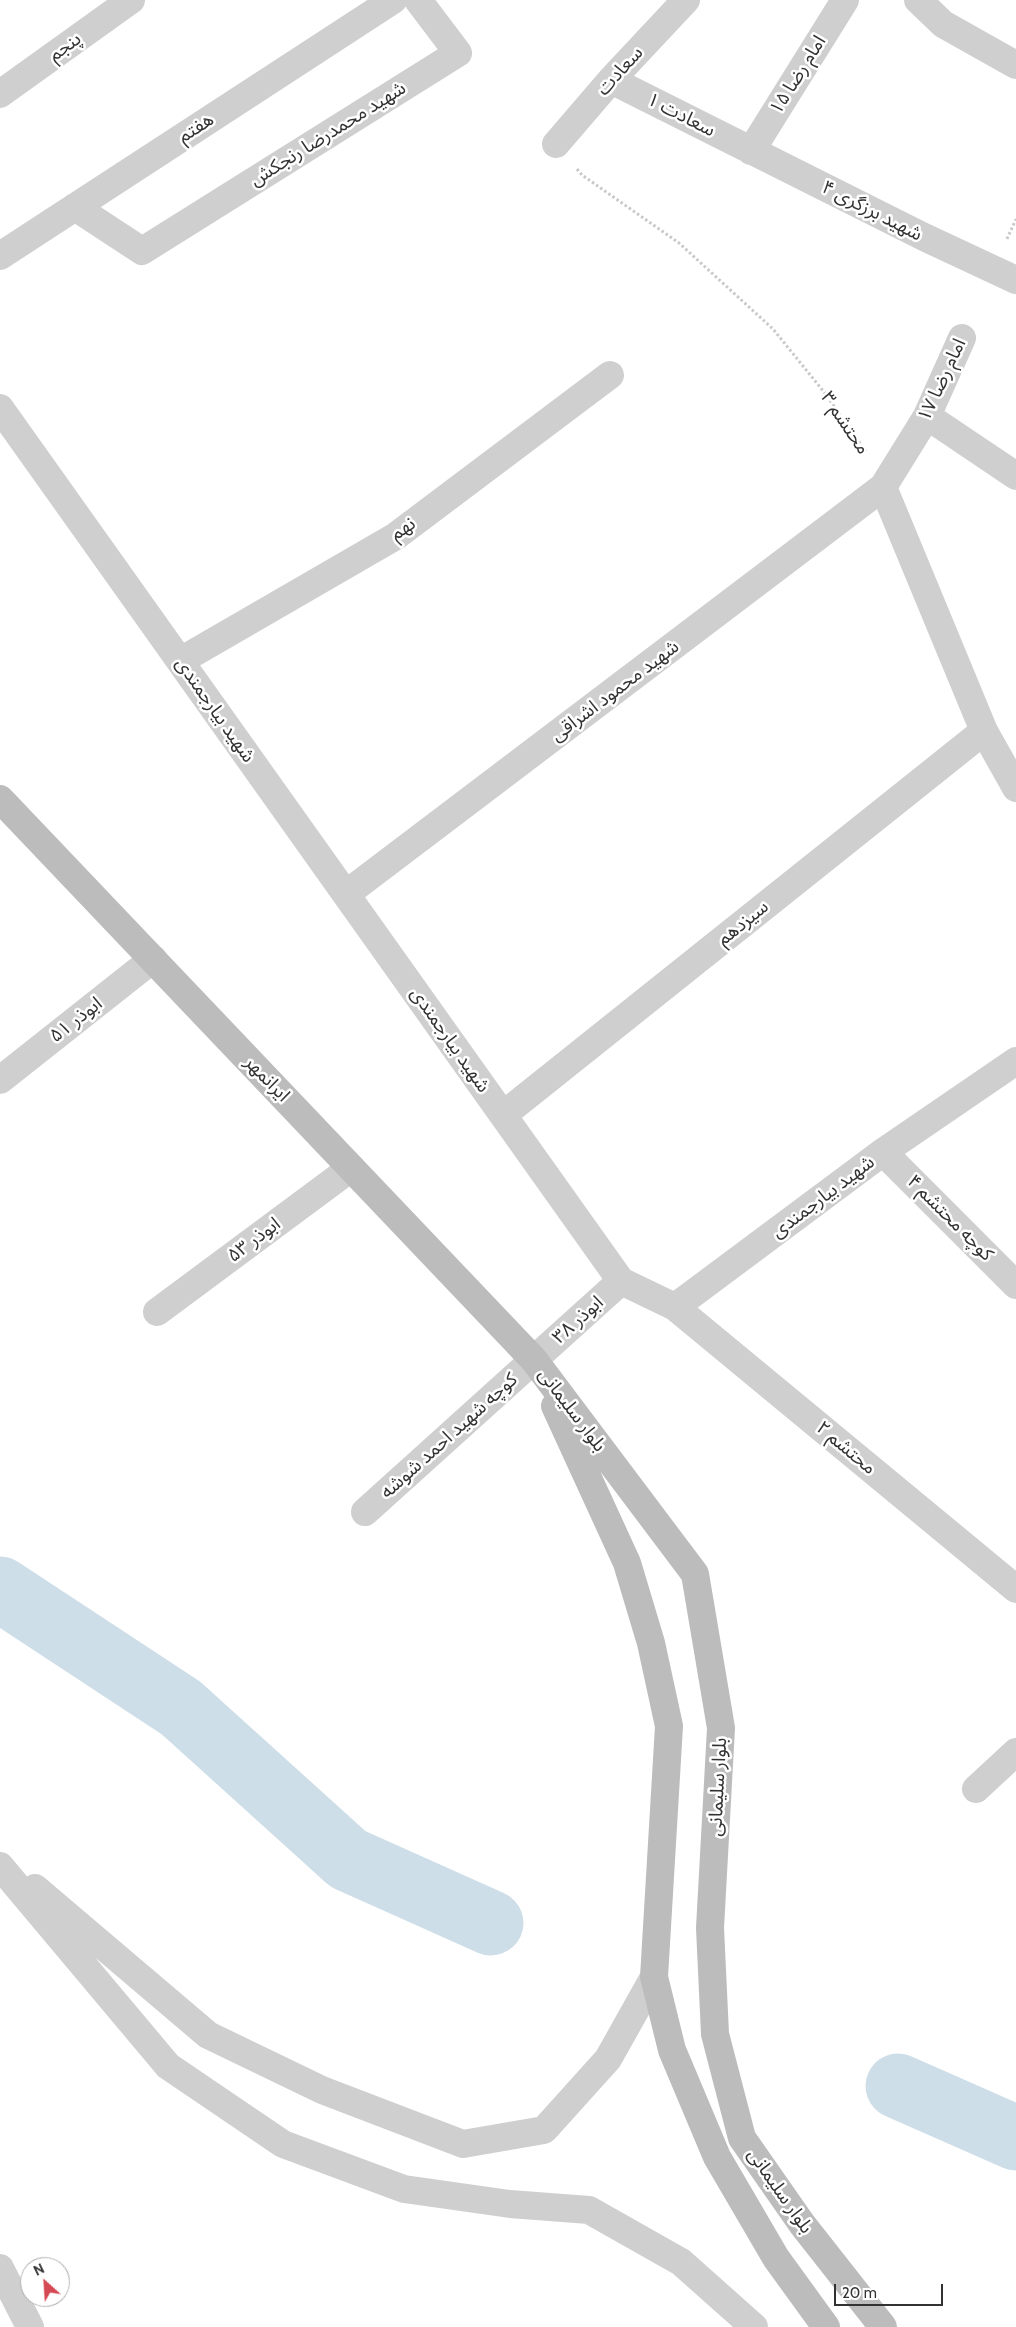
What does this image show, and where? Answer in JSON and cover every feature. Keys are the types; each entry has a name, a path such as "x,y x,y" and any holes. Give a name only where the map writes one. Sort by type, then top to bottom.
{"main road":[{"name":"ایرانمهر","path":"0,799 534,1360"},
{"name":"بلوار سلیمانی","path":"534,1360 626,1563 651,1643 669,1726 654,1977 672,2050 717,2157 776,2258 826,2327"},
{"name":"بلوار سلیمانی","path":"534,1360 695,1574 721,1728 710,1928 715,2034 742,2138 802,2224 883,2327"}],"street":[{"name":"پنجم","path":"0,94 131,0"},
{"name":"هفتم","path":"0,256 393,0"},
{"name":"شهید محمدرضا رنجکش","path":"76,207 142,251 458,53 418,0"},
{"name":"سعادت","path":"556,144 610,80 686,0"},
{"name":"امام رضا ۱۵","path":"751,151 845,0"},
{"path":"918,0 943,24 1016,65"},
{"name":"۱ سعادت","path":"610,80 751,151"},
{"name":"۴ شهید برزگری","path":"751,151 1004,275"},
{"name":"امام رضا ۱۷","path":"883,487 927,416 962,338"},
{"name":"نهم","path":"180,662 396,536 610,375"},
{"name":"شهید بیارجمندی","path":"0,408 621,1281 675,1307 883,1152 1016,1061"},
{"path":"927,416 1016,476"},
{"path":"883,487 984,731 1016,788"},
{"name":"شهید محمود اشراقی","path":"346,894 883,487"},
{"name":"سیزدهم","path":"503,1115 984,731"},
{"name":"ابوذر ۵۱","path":"0,1080 153,959"},
{"name":"کوچه محتشم ۴","path":"883,1152 1016,1285"},
{"name":"۵۳ ابوذر","path":"157,1312 351,1168"},
{"name":"ابوذر ۳۸","path":"534,1360 621,1281"},
{"name":"۲ محتشم","path":"675,1307 1016,1589"},
{"name":"کوچه شهید احمد شوشه","path":"364,1512 534,1360"},
{"path":"976,1789 1016,1752"},
{"path":"0,1858 208,2035 322,2090 463,2144 544,2130 608,2060 654,1977"},
{"path":"0,1866 168,2066 283,2144 404,2189 510,2204 589,2210 681,2262 754,2327"},
{"path":"0,2268 30,2327"}],"path":[{"name":"محتشم ۳","path":"556,144 582,175 679,243 773,329 824,392 860,442 883,487"}],"waterway":[{"path":"0,1589 181,1708 348,1859 491,1923"},
{"path":"898,2086 1016,2138"}]}
